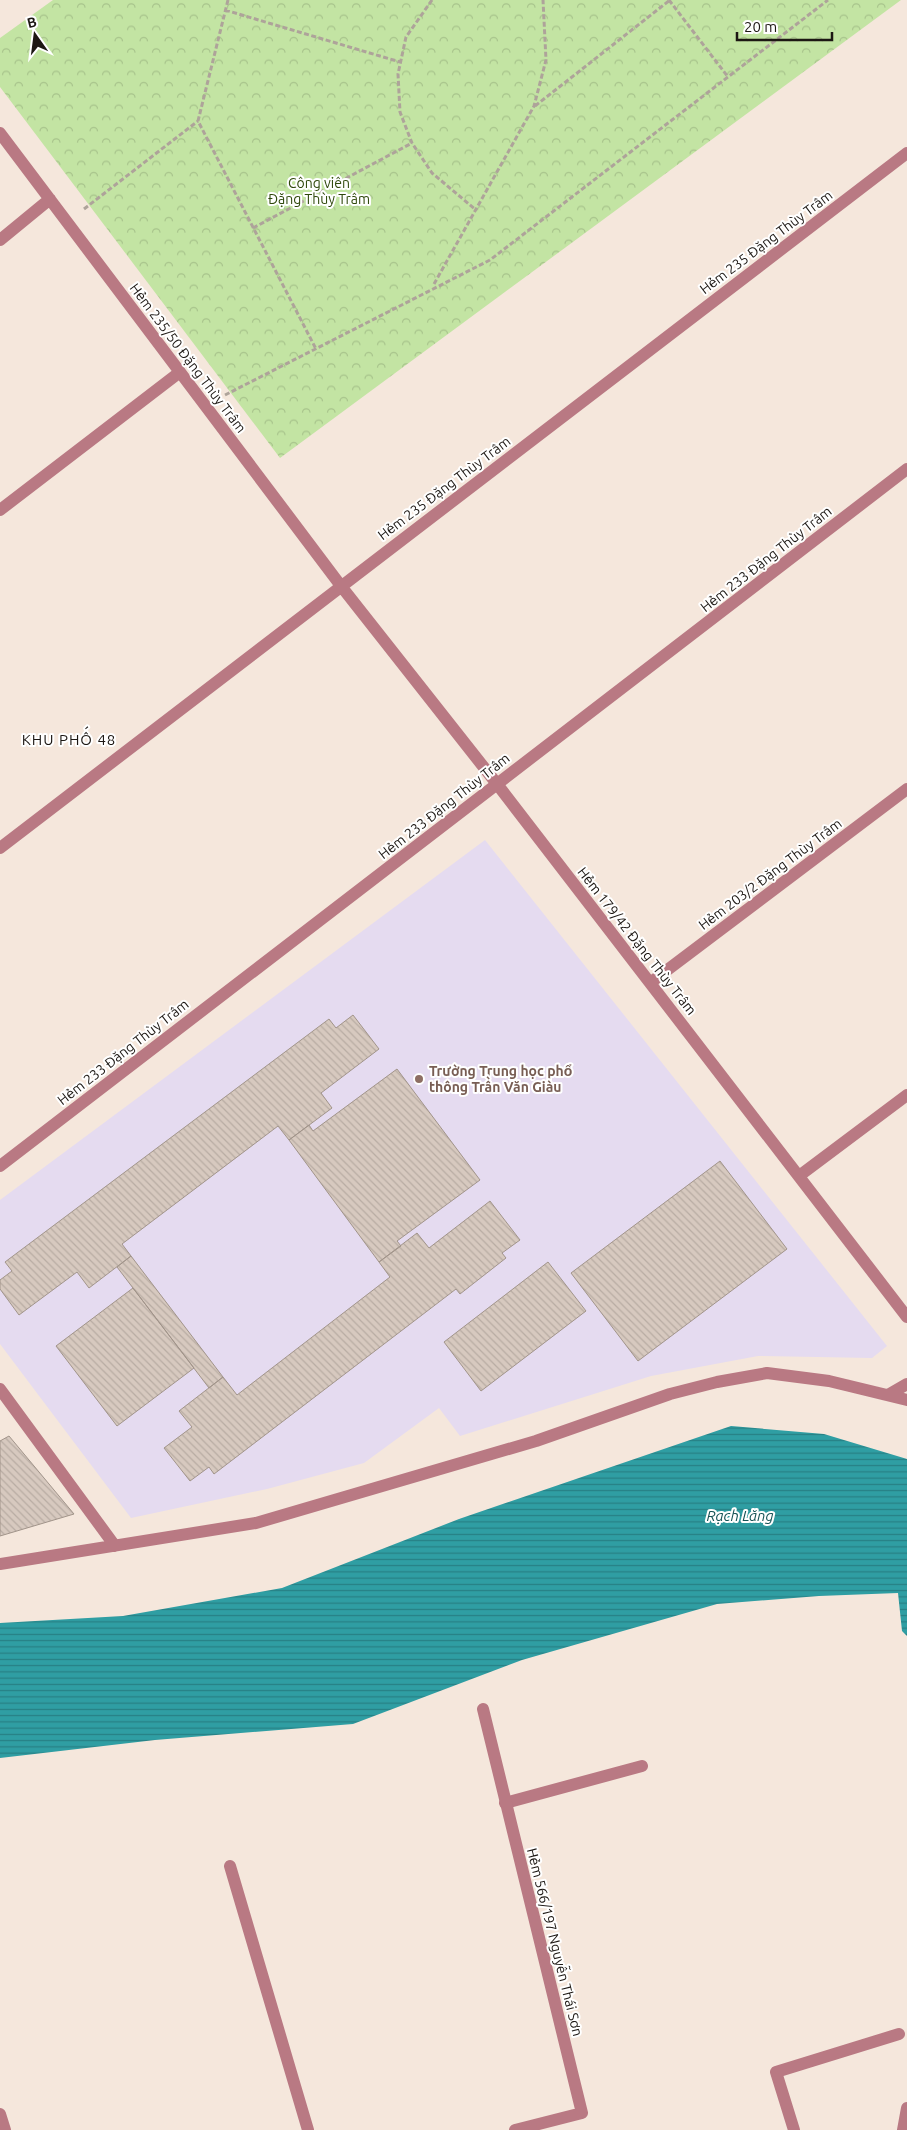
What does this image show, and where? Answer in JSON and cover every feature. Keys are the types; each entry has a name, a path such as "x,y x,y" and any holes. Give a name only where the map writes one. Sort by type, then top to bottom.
{"street":[{"name":"Hẻm 235/50 Đặng Thùy Trâm","path":"0,132 341,586"},
{"name":"Hẻm 235 Đặng Thùy Trâm","path":"0,848 907,153"},
{"path":"0,240 50,200"},
{"path":"0,510 180,372"},
{"name":"Hẻm 233 Đặng Thùy Trâm","path":"0,1166 907,470"},
{"name":"Hẻm 179/42 Đặng Thùy Trâm","path":"341,586 497,784 907,1317"},
{"name":"Hẻm 203/2 Đặng Thùy Trâm","path":"650,983 907,789"},
{"path":"799,1176 907,1095"},
{"path":"0,1564 256,1523 536,1440 670,1394 717,1382 767,1373 829,1381 907,1400"},
{"path":"888,1395 907,1384"},
{"path":"0,1389 115,1546"},
{"name":"Hẻm 566/197 Nguyễn Thái Sơn","path":"483,1709 582,2113 515,2130"},
{"path":"505,1803 642,1766"},
{"path":"230,1866 308,2130"},
{"path":"794,2130 776,2072 899,2034"},
{"path":"903,2130 907,2108"},
{"path":"0,2114 5,2130"}],"path":[{"path":"67,222 198,121 228,0"},
{"path":"432,0 406,37 398,74 400,112 412,143 432,173 476,210"},
{"path":"434,284 534,106 546,60 543,0"},
{"path":"534,106 669,0 728,78"},
{"path":"205,406 490,260 828,0"},
{"path":"225,10 400,62"},
{"path":"198,121 316,349"},
{"path":"253,228 412,143"}],"shaded area":[{"name":"Trường Trung học phổ thông Trần Văn Giàu","path":"485,840 887,1346 872,1358 758,1356 651,1376 460,1436 439,1408 364,1463 267,1489 131,1518 0,1344 0,1200"}],"green space":[{"name":"Công viên Đặng Thùy Trâm","path":"53,0 901,0 280,458 0,87 0,38"}],"water":[{"name":"Rạch Lăng","path":"731,1426 824,1434 907,1459 907,1636 902,1631 898,1593 819,1596 717,1604 522,1660 353,1724 155,1740 0,1758 0,1623 123,1616 282,1588 459,1519"}],"building":[{"path":"353,1015 379,1049 321,1093 332,1108 289,1140 278,1126 122,1244 131,1256 89,1288 77,1272 19,1315 0,1289 0,1280 12,1271 5,1262 329,1019 336,1028"},
{"path":"397,1069 480,1180 397,1241 401,1246 379,1262 289,1140 309,1125 313,1131"},
{"path":"720,1161 787,1249 638,1361 571,1273"},
{"path":"490,1201 520,1240 502,1253 506,1258 460,1294 456,1289 214,1474 209,1467 190,1481 164,1448 192,1427 179,1411 223,1377 237,1395 390,1277 379,1262 417,1233 429,1248"},
{"path":"131,1256 223,1377 209,1388 117,1267"},
{"path":"548,1262 586,1311 481,1391 444,1342"},
{"path":"133,1288 194,1368 117,1426 56,1346"},
{"path":"9,1436 74,1514 0,1536 0,1441"}],"place":[{"name":"Trường Trung học phổ thông Trần Văn Giàu","path":"419,1079"}],"district":[{"name":"KHU PHỐ 48","path":"69,739"}]}
